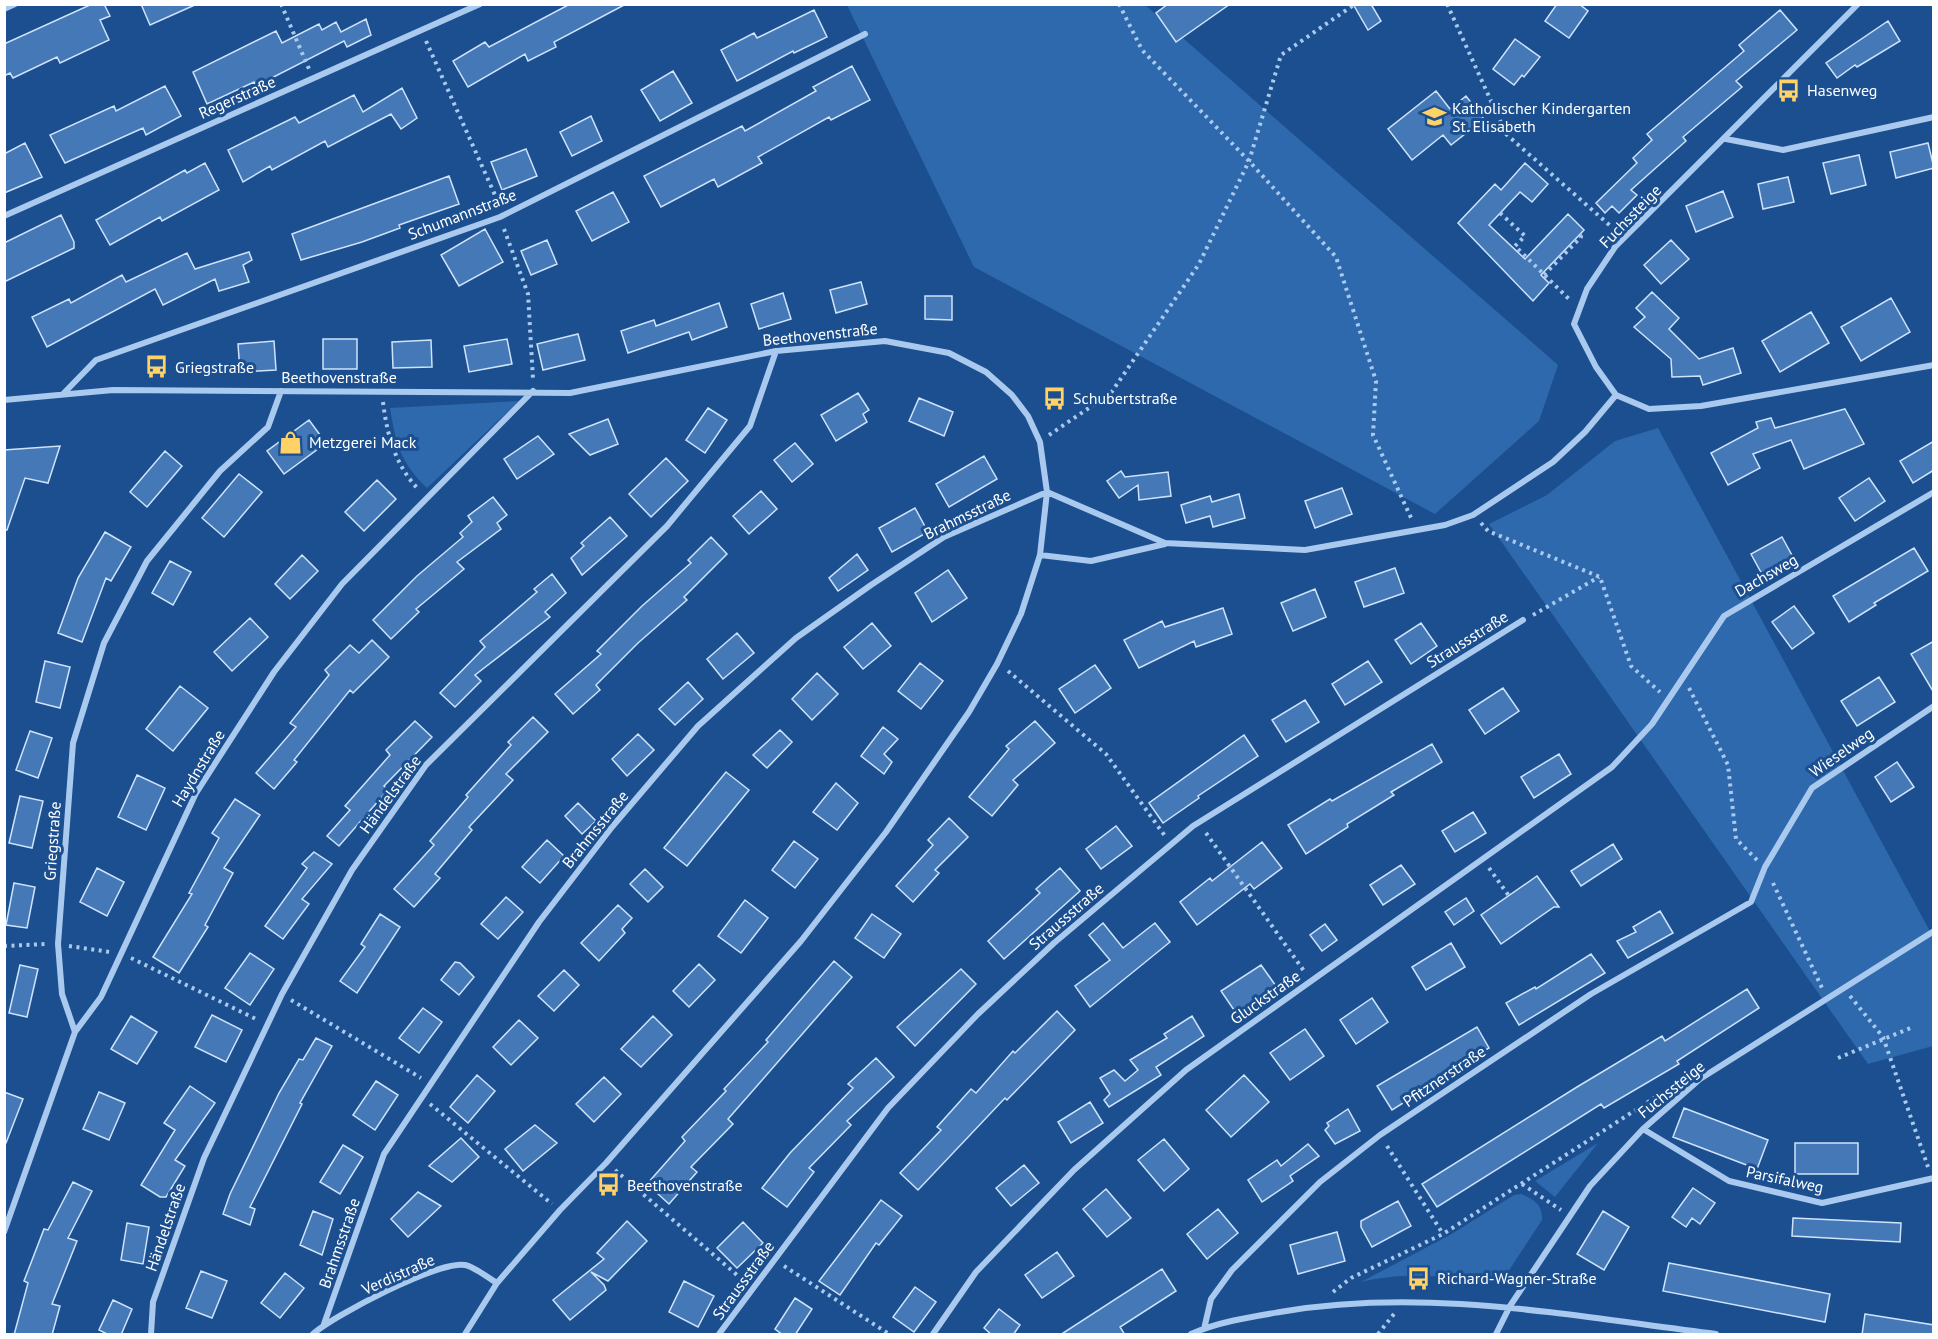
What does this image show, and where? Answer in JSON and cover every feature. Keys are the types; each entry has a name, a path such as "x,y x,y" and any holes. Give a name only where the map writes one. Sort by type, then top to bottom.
{"street":[{"path":"4,9 15,4"},
{"name":"Regerstraße","path":"4,216 480,4"},
{"name":"Fuchssteige","path":"1616,395 1596,368 1574,324 1587,289 1616,248 1858,4"},
{"name":"Schumannstraße","path":"63,394 96,360 500,217 865,34"},
{"path":"1726,139 1784,150 1934,117"},
{"name":"Beethovenstraße","path":"4,400 113,390 570,393 776,351 885,340 949,352 986,372 1012,395 1028,416 1040,442 1047,492 1040,555 1022,614 969,712 886,832 801,940 606,1163 560,1210 497,1283"},
{"name":"Händelstraße","path":"151,1335 153,1302 204,1158 282,994 352,870 426,765 667,526 750,426 776,351"},
{"path":"1040,555 1091,561 1165,543 1305,550 1445,525 1473,515 1553,462 1585,432 1616,395 1648,408 1701,406 1934,364"},
{"name":"Griegstraße","path":"75,1032 62,994 58,944 73,743 104,643 147,561 220,471 268,427 281,391"},
{"name":"Haydnstraße","path":"4,1232 75,1032 101,997 196,793 274,672 342,584 533,391"},
{"path":"1047,492 1165,543"},
{"name":"Brahmsstraße","path":"324,1324 384,1154 429,1083 539,922 612,827 698,726 796,638 872,585 944,537 1047,492"},
{"name":"Dachsweg","path":"1652,724 1724,615 1934,492"},
{"name":"Straussstraße","path":"719,1335 888,1108 953,1040 1054,943 1193,826 1523,620"},
{"name":"Wieselweg","path":"1751,902 1765,867 1812,788 1934,706"},
{"name":"Gluckstraße","path":"933,1335 976,1272 1074,1170 1186,1070 1612,767 1652,724"},
{"name":"Pfitznerstraße","path":"1204,1329 1211,1299 1232,1270 1320,1182 1380,1135 1591,994 1751,902"},
{"name":"Fuchssteige","path":"1496,1335 1510,1306 1590,1186 1643,1129 1700,1079 1934,931"},
{"name":"Parsifalweg","path":"1643,1129 1729,1181 1822,1203 1932,1176"},
{"name":"Verdistraße","path":"313,1335 324,1324 404,1283 444,1267 465,1265 497,1283"},
{"path":"465,1335 497,1283"},
{"path":"1191,1335 1204,1329 1256,1316 1316,1305 1404,1301 1510,1306 1716,1335"}],"path":[{"path":"281,4 312,78"},
{"path":"1119,4 1142,51 1249,160 1336,257 1376,381 1372,435 1409,513"},
{"path":"1040,442 1111,393 1199,264 1249,160 1281,55 1355,4"},
{"path":"1447,4 1506,134 1611,226"},
{"path":"421,32 495,193 500,217 528,294 532,367"},
{"path":"1500,213 1525,236 1515,246 1580,310"},
{"path":"1544,275 1581,237 1580,235"},
{"path":"386,421 394,453 405,476 428,499"},
{"path":"1488,531 1600,577 1631,666 1670,700"},
{"path":"1523,620 1600,577"},
{"path":"1009,672 1106,754 1162,831"},
{"path":"1684,678 1728,765 1737,839 1765,867 1827,1000"},
{"path":"1208,835 1311,982"},
{"path":"1484,860 1509,896"},
{"path":"4,945 58,944"},
{"path":"80,947 121,953 268,1025"},
{"path":"1844,988 1883,1037 1932,1176"},
{"path":"282,994 429,1083"},
{"path":"1838,1058 1883,1037 1913,1027"},
{"path":"1316,1305 1351,1278 1443,1233 1656,1096 1667,1092"},
{"path":"422,1097 560,1210"},
{"path":"1380,1135 1443,1233"},
{"path":"628,1181 753,1289"},
{"path":"1522,1184 1569,1216"},
{"path":"775,1259 889,1335"},
{"path":"1378,1335 1404,1301"}],"shaded area":[{"path":"847,5 1145,5 1558,365 1539,421 1435,514 974,267"},
{"path":"519,401 427,488 405,461 390,408"},
{"path":"1658,428 1933,937 1933,1046 1868,1064 1489,524 1547,495 1615,441"},
{"path":"1598,1143 1555,1197 1535,1181"},
{"path":"1521,1194 1537,1203 1541,1210 1542,1220 1502,1281 1410,1276 1361,1282 1450,1235 1514,1195"}],"building":[{"path":"92,4 104,4 110,16 100,20 109,40 60,63 57,57 13,78 10,73 4,76 4,44"},
{"path":"141,4 197,4 150,25"},
{"path":"570,4 626,4 554,42 556,47 528,61 525,54 468,87 453,61 485,42 489,47"},
{"path":"1168,4 1230,4 1176,42 1156,13"},
{"path":"1353,4 1371,4 1381,21 1368,30"},
{"path":"1557,4 1579,4 1588,11 1569,38 1545,21"},
{"path":"814,10 827,37 794,53 793,51 737,81 721,50 754,33 757,38"},
{"path":"1780,10 1797,30 1736,81 1742,87 1683,137 1686,141 1631,190 1637,195 1619,213 1612,206 1605,213 1596,203 1637,163 1633,158 1652,140 1647,134 1744,51 1739,45"},
{"path":"366,19 371,35 347,47 344,41 256,86 254,82 207,104 193,72 276,31 282,43 319,24 322,30 336,22 341,32"},
{"path":"1888,21 1900,41 1857,67 1855,65 1837,78 1826,63"},
{"path":"1515,39 1540,57 1524,77 1522,75 1514,85 1493,69"},
{"path":"852,66 870,100 831,120 829,117 758,157 762,163 718,187 714,179 661,207 644,176 742,126 745,131 816,91 813,87"},
{"path":"673,71 692,103 660,121 641,90"},
{"path":"165,86 181,116 146,135 143,128 65,163 50,135 114,106 116,111"},
{"path":"402,88 417,118 401,129 391,114 328,147 325,141 272,170 270,166 243,182 228,150 295,117 299,123 354,95 363,112"},
{"path":"1436,91 1450,109 1466,96 1484,119 1451,145 1443,135 1412,160 1388,129"},
{"path":"591,116 602,141 572,156 560,132"},
{"path":"25,143 42,177 4,193 4,154"},
{"path":"1928,143 1934,168 1896,178 1890,152"},
{"path":"526,149 537,176 502,190 491,162"},
{"path":"1859,155 1866,185 1831,194 1823,163"},
{"path":"205,163 219,190 162,221 160,217 110,245 96,220 185,170 187,173"},
{"path":"1525,163 1548,184 1532,202 1520,192 1489,225 1525,259 1568,214 1584,230 1541,275 1549,283 1533,301 1458,223 1495,184 1501,190"},
{"path":"449,176 459,204 399,225 400,228 362,242 301,260 292,234"},
{"path":"1788,177 1794,202 1763,209 1758,184"},
{"path":"1723,191 1733,217 1696,232 1686,206"},
{"path":"613,192 629,222 592,241 576,211"},
{"path":"61,215 74,242 74,248 4,282 4,243"},
{"path":"485,229 503,262 459,286 441,255"},
{"path":"547,240 557,264 531,275 521,251"},
{"path":"1671,240 1689,259 1661,284 1644,265"},
{"path":"249,252 252,260 243,265 249,282 219,291 215,279 163,305 155,289 47,347 32,317 69,299 71,303 122,275 126,282 187,253 195,269"},
{"path":"861,282 867,304 836,313 830,290"},
{"path":"1652,292 1679,318 1669,329 1699,359 1733,348 1741,373 1703,385 1700,376 1672,377 1671,359 1634,327 1645,317 1636,308"},
{"path":"783,293 791,319 759,329 751,304"},
{"path":"925,296 952,296 952,320 925,319"},
{"path":"1891,298 1910,332 1861,361 1841,327"},
{"path":"719,303 727,327 692,340 689,332 628,353 621,331 654,320 656,326"},
{"path":"1811,312 1829,343 1780,372 1762,341"},
{"path":"578,334 585,360 543,370 537,344"},
{"path":"323,339 357,339 357,369 323,369"},
{"path":"507,339 512,364 469,372 464,346"},
{"path":"431,340 432,367 393,368 392,342"},
{"path":"274,341 276,370 240,372 238,344"},
{"path":"858,393 869,410 863,414 867,422 836,441 821,415"},
{"path":"919,398 953,412 944,436 909,421"},
{"path":"708,408 727,420 705,453 686,440"},
{"path":"1845,409 1864,444 1804,469 1791,440 1753,454 1760,468 1728,485 1711,453 1758,428 1756,422 1771,418 1775,428"},
{"path":"608,419 618,444 590,455 569,434"},
{"path":"309,420 326,443 284,474 267,451"},
{"path":"538,436 554,454 517,479 504,459"},
{"path":"1934,441 1934,470 1913,483 1900,461"},
{"path":"795,443 813,464 792,482 774,460"},
{"path":"60,446 48,483 25,478 7,530 4,530 4,450"},
{"path":"165,451 182,466 147,507 130,492"},
{"path":"984,456 997,479 949,507 936,484"},
{"path":"666,458 688,481 651,517 629,494"},
{"path":"1121,471 1125,477 1168,472 1171,496 1139,500 1138,485 1119,498 1107,481"},
{"path":"239,474 262,492 224,537 202,518"},
{"path":"1869,478 1885,501 1855,521 1839,498"},
{"path":"377,480 396,499 364,531 345,512"},
{"path":"1342,488 1352,514 1315,528 1305,501"},
{"path":"761,491 777,509 749,534 733,516"},
{"path":"1239,494 1245,518 1213,527 1210,516 1186,523 1181,505 1210,496 1212,502"},
{"path":"493,497 507,515 497,523 501,529 457,562 464,569 416,609 419,612 391,639 373,620 417,576 463,537 460,533 472,522 468,516"},
{"path":"915,508 928,532 892,552 879,528"},
{"path":"610,517 627,536 582,575 571,558 584,546 581,543"},
{"path":"105,532 131,547 111,581 106,578 82,642 58,633 78,578"},
{"path":"711,537 727,554 684,597 687,600 638,643 596,685 600,690 573,714 555,694 601,654 597,651 642,606 691,563 688,560"},
{"path":"1782,537 1794,559 1763,576 1751,554"},
{"path":"1914,548 1928,571 1874,603 1876,605 1849,622 1833,596"},
{"path":"857,554 868,570 838,591 829,578"},
{"path":"302,555 318,571 290,599 275,584"},
{"path":"170,561 191,572 173,605 152,593"},
{"path":"1395,568 1404,593 1364,607 1355,582"},
{"path":"948,570 967,598 932,622 915,593"},
{"path":"552,574 566,593 545,612 550,617 475,675 481,681 455,707 440,693 485,647 480,641 537,592 534,589"},
{"path":"1315,589 1326,617 1293,631 1281,603"},
{"path":"1794,606 1814,633 1792,649 1772,622"},
{"path":"1223,608 1232,634 1196,647 1194,641 1139,668 1124,640 1162,621 1165,627"},
{"path":"250,618 268,637 232,671 214,652"},
{"path":"872,623 891,646 863,669 844,647"},
{"path":"1421,623 1437,646 1411,664 1395,640"},
{"path":"737,633 754,653 723,679 707,659"},
{"path":"372,640 389,657 353,693 350,690 294,760 297,762 274,789 256,773 296,727 290,723 329,675 325,670 350,645 359,653"},
{"path":"1934,641 1934,693 1911,654"},
{"path":"45,661 70,667 60,708 36,702"},
{"path":"1368,661 1382,682 1345,705 1332,684"},
{"path":"920,663 943,681 921,709 898,691"},
{"path":"1095,665 1111,688 1075,713 1059,689"},
{"path":"817,673 838,694 812,720 792,699"},
{"path":"1879,677 1895,702 1857,726 1841,701"},
{"path":"688,682 703,699 675,725 659,709"},
{"path":"180,686 208,708 173,751 146,729"},
{"path":"1503,688 1519,711 1485,734 1469,710"},
{"path":"1305,700 1319,722 1286,742 1272,720"},
{"path":"533,717 548,732 506,774 513,780 469,827 472,830 435,874 440,878 414,907 394,889 434,845 430,841 468,797 466,795 511,745 508,742"},
{"path":"415,721 432,737 384,786 388,790 339,846 327,836 350,810 345,806 390,755 386,750"},
{"path":"1035,721 1055,743 1013,780 1018,785 992,816 969,797 1009,749 1006,746"},
{"path":"883,727 898,739 884,754 892,762 884,774 861,756"},
{"path":"780,730 792,742 767,768 753,755"},
{"path":"30,731 52,738 38,778 16,770"},
{"path":"638,734 654,750 627,776 612,759"},
{"path":"1244,735 1258,756 1198,796 1199,798 1163,823 1149,803"},
{"path":"1432,744 1442,762 1391,792 1394,795 1347,824 1348,827 1306,854 1288,825 1330,799 1332,801"},
{"path":"1559,754 1571,774 1534,798 1521,777"},
{"path":"1897,762 1914,787 1891,802 1875,777"},
{"path":"726,772 749,790 687,866 664,848"},
{"path":"137,775 165,788 146,830 118,817"},
{"path":"836,783 858,803 837,830 813,812"},
{"path":"20,796 43,801 32,848 9,843"},
{"path":"235,799 260,815 224,868 233,873 205,925 208,927 179,973 153,957 192,894 189,893 219,838 212,833"},
{"path":"578,803 596,821 582,834 565,816"},
{"path":"1473,812 1486,833 1455,852 1442,831"},
{"path":"949,818 968,837 935,870 939,873 913,902 896,886 933,845 928,840"},
{"path":"1116,826 1132,846 1101,869 1086,849"},
{"path":"547,840 564,856 540,883 522,867"},
{"path":"794,841 818,859 795,888 772,870"},
{"path":"1262,842 1282,868 1254,889 1250,884 1197,925 1180,902 1210,878 1212,881"},
{"path":"1613,844 1622,859 1581,886 1571,871"},
{"path":"314,852 332,864 302,899 309,904 283,939 265,926 307,868 302,864"},
{"path":"1401,865 1415,884 1383,905 1370,885"},
{"path":"97,868 124,882 107,916 80,902"},
{"path":"1060,868 1080,891 1004,959 988,941 1040,893 1036,889"},
{"path":"645,869 663,887 648,902 630,884"},
{"path":"1537,876 1559,907 1554,907 1501,944 1481,915"},
{"path":"14,883 35,887 27,928 6,925"},
{"path":"506,897 523,912 498,939 481,924"},
{"path":"1466,898 1474,911 1454,925 1445,912"},
{"path":"745,900 768,918 741,953 718,936"},
{"path":"618,905 632,918 622,929 625,933 599,961 581,943"},
{"path":"1660,911 1673,933 1628,958 1617,941 1636,932 1633,927"},
{"path":"380,914 400,927 357,993 340,981 365,947 361,944"},
{"path":"872,914 901,934 884,958 855,938"},
{"path":"1103,923 1123,948 1155,923 1170,942 1090,1007 1075,986 1110,960 1089,935"},
{"path":"1325,924 1337,940 1322,951 1310,935"},
{"path":"1451,943 1465,967 1426,990 1412,967"},
{"path":"250,953 274,969 250,1005 225,988"},
{"path":"1591,954 1605,973 1519,1025 1506,1003 1535,987 1536,989"},
{"path":"834,961 852,977 728,1119 733,1124 691,1167 697,1172 669,1204 647,1184 685,1141 682,1137 726,1091 724,1089 768,1042 766,1040"},
{"path":"455,962 460,963 474,977 459,995 441,980"},
{"path":"699,964 715,980 689,1007 673,991"},
{"path":"20,965 38,969 27,1017 9,1013"},
{"path":"1261,965 1276,986 1236,1013 1221,991"},
{"path":"961,969 976,984 915,1046 897,1027"},
{"path":"564,970 579,985 554,1011 538,996"},
{"path":"1747,989 1759,1008 1677,1061 1679,1064 1604,1108 1601,1104 1437,1207 1422,1184 1662,1036 1665,1041"},
{"path":"1372,998 1388,1022 1356,1044 1340,1020"},
{"path":"423,1008 442,1022 419,1053 399,1038"},
{"path":"1057,1011 1075,1030 1007,1100 1005,1098 918,1190 900,1173 941,1130 937,1127 971,1089 976,1093 1013,1051 1015,1053"},
{"path":"212,1015 242,1030 226,1062 195,1047"},
{"path":"131,1016 157,1032 137,1064 111,1049"},
{"path":"653,1016 672,1035 641,1067 621,1049"},
{"path":"1192,1016 1204,1036 1156,1067 1161,1075 1109,1107 1104,1100 1110,1094 1100,1078 1114,1070 1125,1081 1138,1070 1130,1060 1167,1038 1164,1034"},
{"path":"519,1020 538,1038 511,1065 493,1047"},
{"path":"1477,1027 1489,1048 1430,1083 1432,1085 1392,1110 1377,1086"},
{"path":"1305,1029 1324,1056 1290,1080 1270,1053"},
{"path":"316,1038 332,1046 300,1103 302,1104 250,1207 255,1209 250,1225 223,1214 230,1194 279,1093 299,1059 303,1060"},
{"path":"876,1058 894,1077 847,1121 851,1125 809,1168 814,1172 787,1207 762,1188 790,1153 853,1088 848,1084"},
{"path":"477,1075 495,1091 468,1123 450,1107"},
{"path":"1244,1075 1269,1102 1231,1137 1206,1110"},
{"path":"604,1077 621,1094 594,1122 576,1104"},
{"path":"376,1081 398,1095 375,1130 353,1115"},
{"path":"190,1086 215,1103 175,1160 185,1166 166,1197 160,1197 141,1185 175,1130 164,1123"},
{"path":"4,1092 23,1099 6,1143 4,1143"},
{"path":"99,1092 125,1103 109,1140 83,1129"},
{"path":"1090,1102 1103,1123 1071,1143 1058,1122"},
{"path":"1684,1108 1768,1140 1757,1169 1673,1137"},
{"path":"1348,1109 1360,1131 1335,1144 1325,1130 1329,1126 1327,1123"},
{"path":"535,1125 557,1143 523,1171 505,1149"},
{"path":"461,1138 479,1157 452,1182 429,1166"},
{"path":"1164,1139 1189,1169 1164,1191 1138,1160"},
{"path":"1795,1143 1858,1143 1858,1174 1795,1174"},
{"path":"1308,1144 1319,1156 1290,1176 1293,1181 1262,1202 1248,1180 1277,1160 1281,1166"},
{"path":"343,1145 363,1157 340,1194 320,1182"},
{"path":"1024,1165 1039,1183 1011,1206 996,1188"},
{"path":"73,1182 92,1191 68,1238 77,1241 52,1304 60,1306 52,1335 14,1335 28,1283 24,1281 44,1229 48,1230"},
{"path":"1693,1188 1715,1203 1700,1224 1692,1218 1686,1227 1672,1217"},
{"path":"1106,1189 1131,1218 1107,1237 1083,1209"},
{"path":"418,1192 441,1206 408,1237 391,1219"},
{"path":"881,1200 902,1216 879,1245 876,1243 840,1295 819,1281"},
{"path":"1398,1201 1411,1226 1372,1247 1361,1227 1361,1221"},
{"path":"1218,1209 1238,1233 1207,1259 1187,1234"},
{"path":"313,1211 333,1219 322,1255 300,1245"},
{"path":"1603,1211 1629,1227 1604,1270 1577,1254"},
{"path":"1793,1218 1901,1223 1900,1242 1792,1236"},
{"path":"627,1221 647,1241 608,1281 591,1272 606,1290 570,1320 553,1300 604,1259 597,1253"},
{"path":"743,1222 763,1243 737,1268 717,1248"},
{"path":"127,1223 149,1227 143,1264 121,1260"},
{"path":"1337,1232 1345,1261 1298,1274 1290,1245"},
{"path":"1057,1252 1074,1276 1042,1298 1025,1275"},
{"path":"1669,1263 1830,1294 1825,1322 1663,1291"},
{"path":"1162,1269 1176,1291 1120,1327 1125,1335 1060,1335"},
{"path":"201,1271 227,1281 212,1318 186,1308"},
{"path":"285,1273 304,1288 280,1318 261,1303"},
{"path":"684,1281 714,1296 698,1327 669,1312"},
{"path":"915,1287 936,1302 914,1332 893,1317"},
{"path":"795,1298 812,1309 795,1335 783,1335 775,1329"},
{"path":"113,1300 132,1309 121,1335 109,1335 99,1330"},
{"path":"999,1309 1020,1325 1013,1335 992,1335 984,1328"},
{"path":"1865,1314 1934,1325 1934,1335 1862,1335"}],"place":[{"name":"Hasenweg","path":"1789,90"},
{"name":"Katholischer Kindergarten St. Elisabeth","path":"1434,117"},
{"name":"Griegstraße","path":"157,367"},
{"name":"Schubertstraße","path":"1055,398"},
{"name":"Metzgerei Mack","path":"291,442"},
{"name":"Beethovenstraße","path":"609,1185"},
{"name":"Richard-Wagner-Straße","path":"1419,1278"}]}
